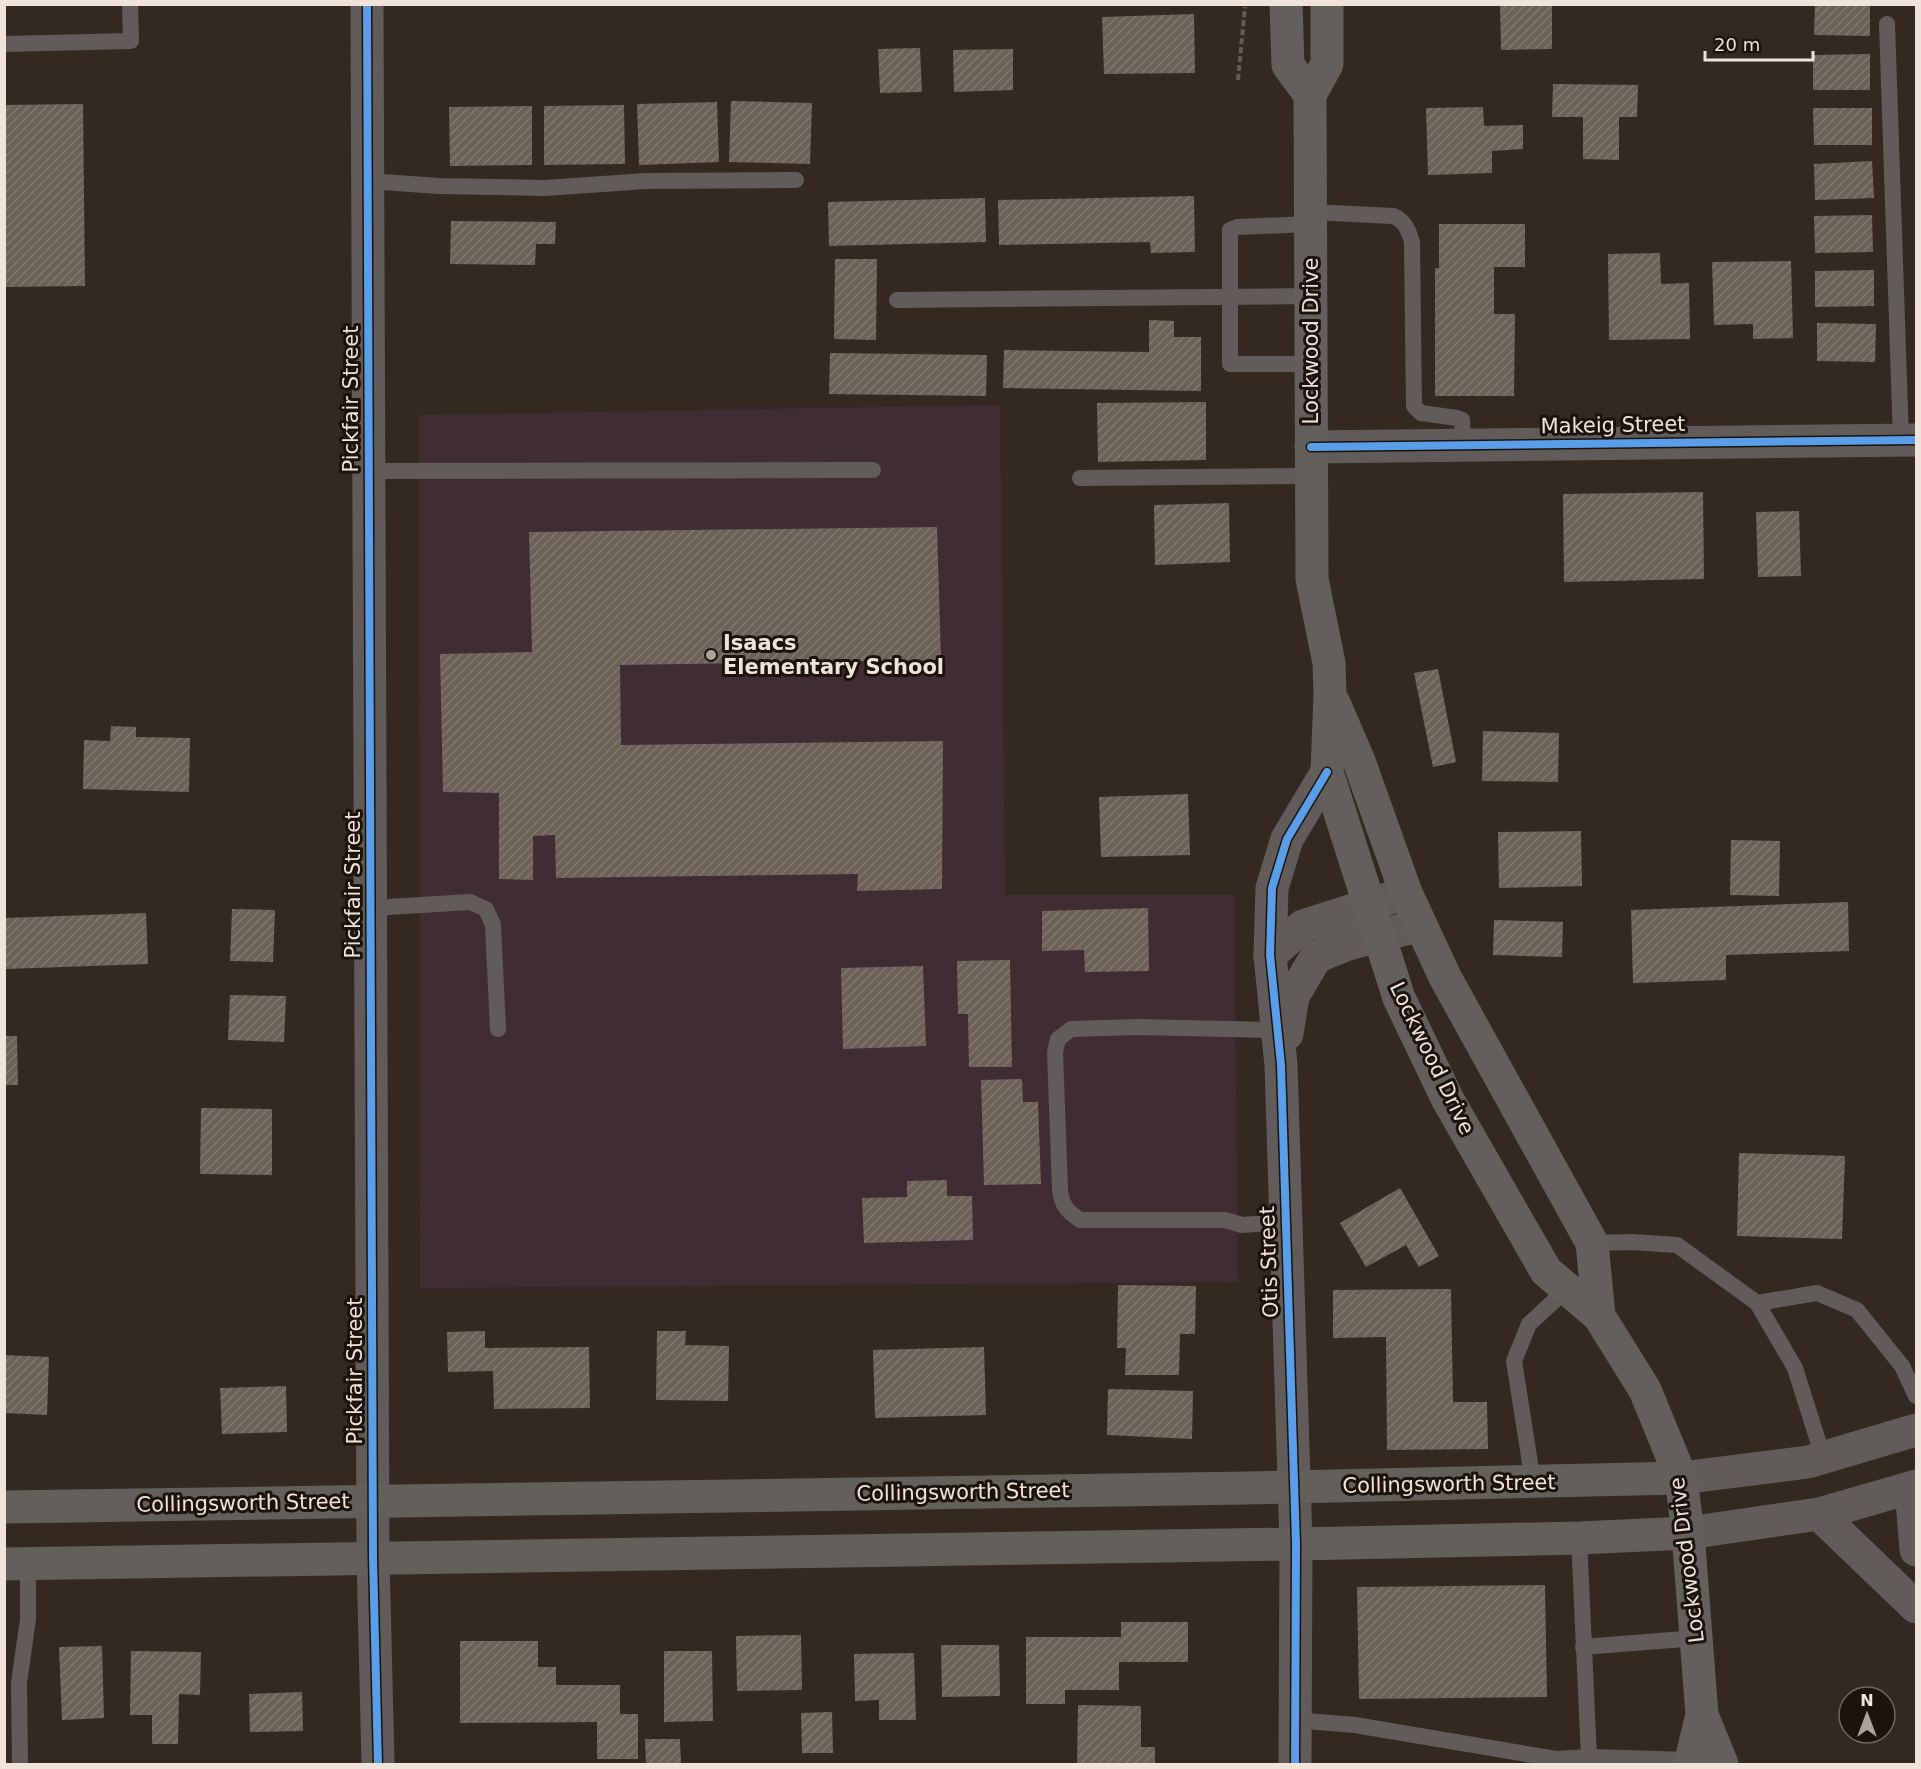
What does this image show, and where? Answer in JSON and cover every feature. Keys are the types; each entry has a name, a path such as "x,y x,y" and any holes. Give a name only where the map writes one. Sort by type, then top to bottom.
{"main road":[{"path":"1286,4 1288,65 1310,95"},
{"name":"Lockwood Drive","path":"1327,4 1327,64 1310,95 1312,579 1329,663 1327,772 1399,998 1448,1100 1546,1271 1599,1316 1645,1390 1681,1478 1697,1638 1702,1714 1701,1763"},
{"name":"Lockwood Drive","path":"1330,694 1359,762 1406,893 1420,925 1445,977 1592,1243 1599,1316"},
{"name":"Collingsworth Street","path":"4,1507 1293,1487 1681,1478"},
{"path":"16,1564 1296,1544 1579,1538 1688,1533"}],"street":[{"name":"Pickfair Street","path":"367,4 374,1557 378,1764"},
{"name":"Makeig Street","path":"1311,461 1463,445 1909,440"},
{"name":"Otis Street","path":"1295,1764 1296,1544 1281,1065 1270,955 1272,888 1287,839 1327,772"},
{"path":"1270,955 1303,926 1406,893"},
{"name":"Otis Street","path":"1281,1065 1293,996 1316,957 1348,944 1420,925"},
{"name":"Collingsworth Street","path":"1681,1478 1808,1462 1917,1430"},
{"path":"1688,1533 1819,1514 1914,1487 1917,1551"},
{"path":"1819,1514 1917,1606"}],"lane":[{"path":"4,44 131,41 130,4"},
{"path":"1887,24 1909,440"},
{"path":"368,181 439,186 545,188 646,181 796,180"},
{"path":"1311,363 1230,363 1230,230 1237,227 1311,218 1393,216 1401,220 1408,228 1412,242 1414,406 1420,413 1462,420 1463,445"},
{"path":"897,300 1311,296"},
{"path":"1080,478 1311,461"},
{"path":"369,471 873,470"},
{"path":"371,908 470,902 486,909 493,925 498,1029"},
{"path":"1277,1030 1138,1027 1071,1029 1058,1039 1055,1052 1060,1190 1062,1202 1068,1212 1080,1220 1226,1220 1242,1225 1286,1222"},
{"path":"1592,1243 1632,1242 1677,1245 1757,1303 1795,1368 1823,1457"},
{"path":"1533,1482 1514,1361 1529,1324 1567,1288"},
{"path":"1757,1303 1818,1293 1857,1310 1902,1366 1917,1396"},
{"path":"1579,1538 1589,1757"},
{"path":"16,1564 28,1619 19,1683 20,1764"},
{"path":"1584,1647 1697,1638"},
{"path":"1294,1720 1355,1725 1556,1759 1589,1757 1701,1763"}],"path":[{"path":"1238,80 1245,7"}],"shaded area":[{"name":"Isaacs Elementary School","path":"1000,405 1005,895 1234,895 1238,1282 420,1288 419,415"}],"building":[{"path":"1500,4 1552,4 1552,49 1501,50"},
{"path":"1815,4 1870,4 1870,36 1814,35"},
{"path":"1194,14 1195,73 1104,74 1102,17"},
{"path":"920,48 922,92 880,93 878,49"},
{"path":"1013,49 1013,90 954,92 953,50"},
{"path":"1870,54 1870,90 1813,90 1813,55"},
{"path":"1553,84 1638,85 1637,117 1619,117 1619,160 1583,159 1583,117 1552,117"},
{"path":"731,101 812,103 810,164 729,162"},
{"path":"717,102 719,162 639,165 637,104"},
{"path":"83,104 85,286 4,287 4,105"},
{"path":"624,105 625,164 544,165 544,106"},
{"path":"532,106 532,165 450,166 449,107"},
{"path":"1483,107 1484,126 1523,125 1523,149 1492,151 1492,173 1428,175 1426,108"},
{"path":"1813,108 1872,108 1872,145 1814,145"},
{"path":"1872,161 1874,198 1815,200 1814,164"},
{"path":"1194,196 1195,252 1151,253 1150,242 999,245 998,200"},
{"path":"985,198 986,242 829,246 828,202"},
{"path":"1872,215 1873,252 1815,253 1814,216"},
{"path":"451,221 556,222 555,244 536,244 535,265 450,264"},
{"path":"1439,224 1525,224 1525,267 1494,267 1494,314 1515,314 1514,396 1435,396 1435,268 1439,268"},
{"path":"1660,253 1661,284 1689,283 1690,339 1609,340 1608,254"},
{"path":"835,259 877,259 876,340 834,339"},
{"path":"1791,261 1793,338 1753,339 1753,324 1714,325 1712,262"},
{"path":"1874,270 1874,306 1815,307 1815,271"},
{"path":"1149,320 1174,321 1174,337 1201,337 1201,391 1003,388 1004,350 1149,352"},
{"path":"1817,323 1876,324 1875,362 1817,361"},
{"path":"830,353 987,355 986,396 829,394"},
{"path":"1206,402 1206,460 1098,462 1097,403"},
{"path":"1703,492 1704,579 1564,582 1563,494"},
{"path":"1229,503 1230,562 1155,565 1154,505"},
{"path":"1799,511 1801,576 1758,577 1756,512"},
{"path":"937,527 941,660 620,665 621,745 943,741 942,889 857,891 858,874 556,878 555,835 533,836 533,880 499,879 499,793 443,792 440,654 532,652 529,532"},
{"path":"1438,669 1456,762 1433,767 1414,673"},
{"path":"111,726 136,727 136,737 190,738 189,792 83,789 84,740 110,741"},
{"path":"1483,731 1559,733 1558,782 1482,781"},
{"path":"1188,794 1190,855 1101,857 1099,797"},
{"path":"1581,831 1582,886 1499,888 1498,832"},
{"path":"1731,840 1780,841 1779,896 1730,895"},
{"path":"1848,902 1849,951 1726,955 1726,980 1633,983 1631,910"},
{"path":"1148,908 1149,971 1085,972 1084,950 1042,951 1042,911"},
{"path":"232,909 275,910 273,962 230,961"},
{"path":"146,913 148,964 6,969 5,918"},
{"path":"1494,920 1563,922 1562,957 1493,955"},
{"path":"1010,960 1012,1067 969,1067 968,1014 958,1014 957,961"},
{"path":"923,966 926,1046 843,1049 841,968"},
{"path":"230,995 286,996 284,1042 228,1040"},
{"path":"4,1036 17,1036 18,1085 4,1085"},
{"path":"1022,1079 1023,1102 1038,1102 1041,1184 984,1185 981,1080"},
{"path":"201,1108 272,1109 272,1175 200,1174"},
{"path":"1739,1153 1845,1156 1842,1239 1737,1236"},
{"path":"947,1180 947,1196 972,1196 973,1240 864,1243 862,1198 907,1197 907,1181"},
{"path":"1400,1188 1439,1256 1419,1267 1406,1245 1366,1267 1340,1223"},
{"path":"1118,1285 1196,1286 1195,1334 1180,1334 1179,1375 1125,1375 1126,1348 1117,1348"},
{"path":"1451,1289 1453,1402 1487,1402 1488,1449 1387,1450 1386,1337 1333,1338 1333,1290"},
{"path":"485,1331 485,1348 589,1347 590,1408 494,1409 493,1371 448,1372 447,1332"},
{"path":"657,1331 686,1331 685,1345 729,1346 728,1401 656,1400"},
{"path":"984,1347 986,1415 875,1418 873,1350"},
{"path":"4,1355 49,1357 47,1415 4,1413"},
{"path":"286,1386 287,1432 222,1434 220,1388"},
{"path":"1108,1389 1193,1391 1192,1439 1107,1435"},
{"path":"1545,1585 1547,1697 1359,1699 1357,1587"},
{"path":"1121,1622 1188,1622 1188,1662 1119,1662 1119,1690 1065,1690 1065,1704 1026,1704 1026,1637 1121,1637"},
{"path":"801,1635 802,1690 737,1691 736,1636"},
{"path":"460,1641 538,1641 538,1667 556,1667 556,1685 620,1685 620,1714 638,1714 638,1759 597,1759 597,1722 460,1723"},
{"path":"941,1645 999,1645 1000,1696 942,1697"},
{"path":"102,1646 104,1718 62,1720 59,1647"},
{"path":"131,1651 201,1652 200,1695 179,1694 178,1744 152,1744 152,1715 130,1715"},
{"path":"664,1651 712,1651 713,1721 664,1722"},
{"path":"914,1653 916,1720 879,1720 879,1700 855,1701 854,1654"},
{"path":"302,1692 303,1731 250,1732 249,1694"},
{"path":"1078,1705 1141,1706 1141,1747 1155,1747 1155,1764 1077,1764"},
{"path":"832,1712 833,1753 802,1753 801,1713"},
{"path":"645,1739 680,1739 681,1764 646,1764"}],"cycle path":[{"path":"367,4 373,1557 378,1764"},
{"path":"1311,447 1916,440"},
{"path":"1295,1764 1296,1544 1281,1065 1270,955 1272,888 1287,839 1327,772"}],"place":[{"name":"Isaacs Elementary School","path":"711,655"}]}
